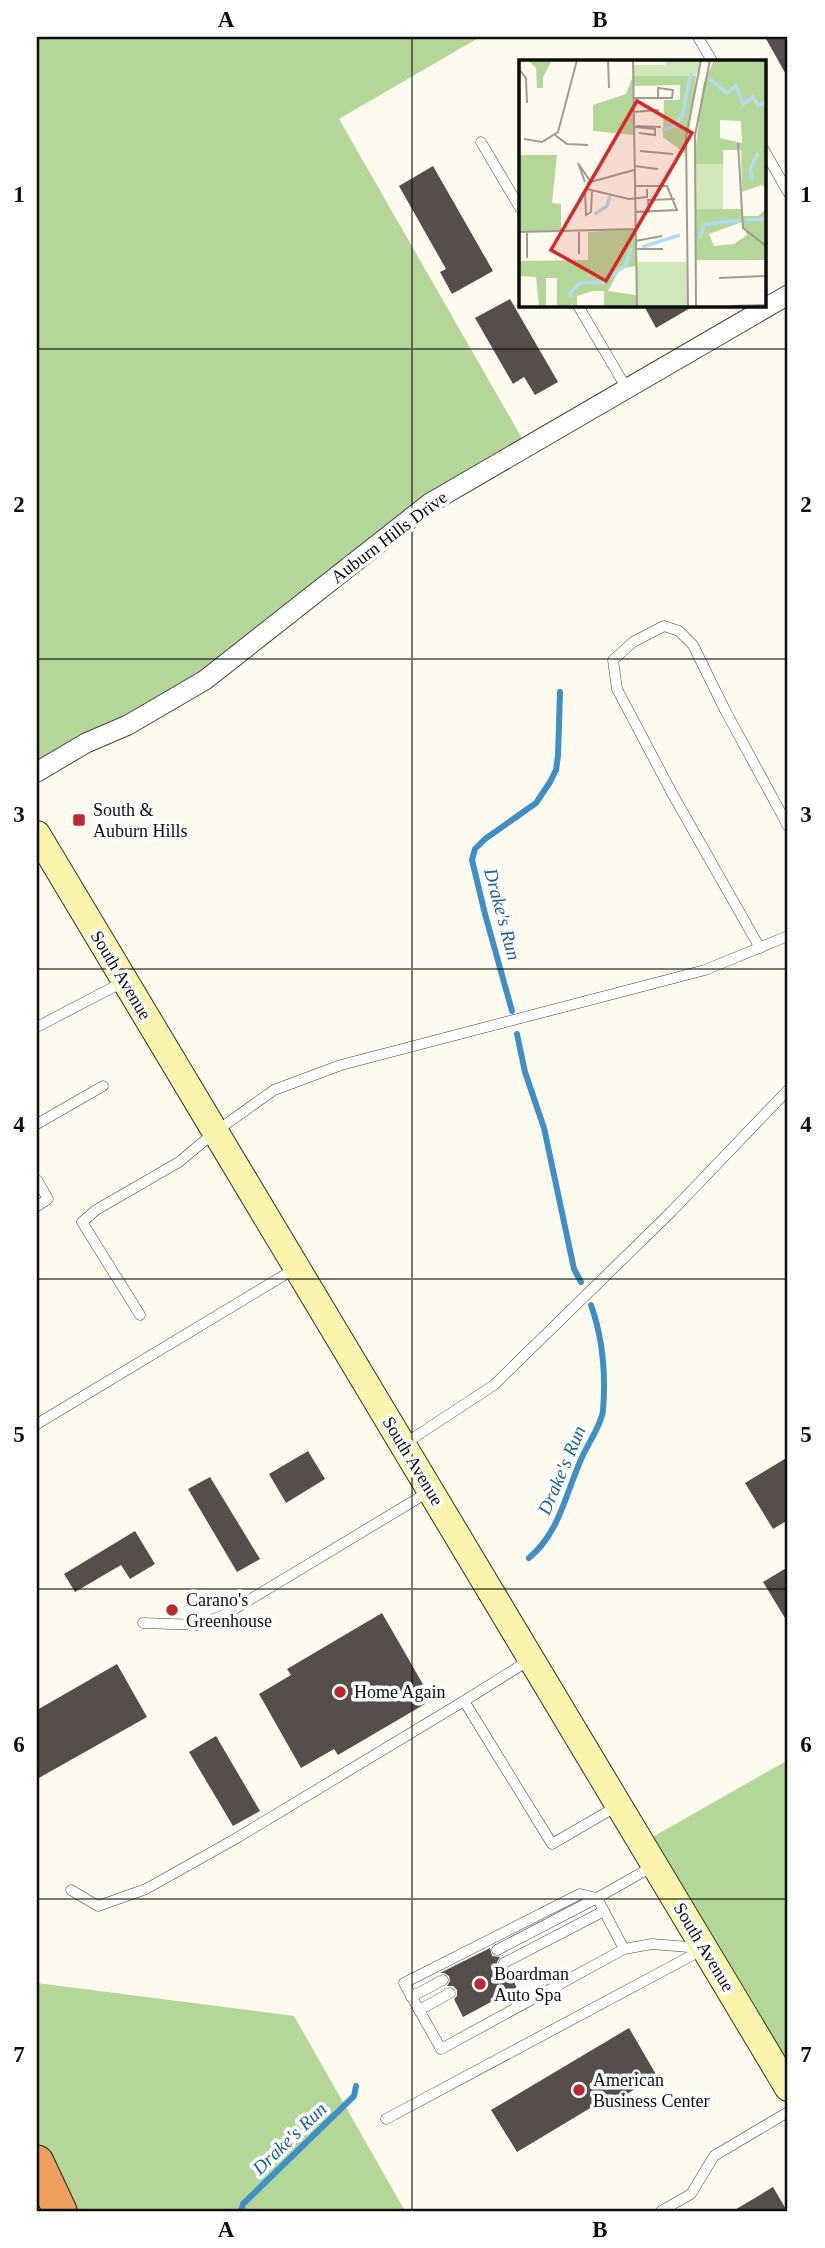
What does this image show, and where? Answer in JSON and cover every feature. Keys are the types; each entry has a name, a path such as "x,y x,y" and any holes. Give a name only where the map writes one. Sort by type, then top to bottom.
{"highway":[{"path":"37,2162 60,2211"}],"main road":[{"name":"South Avenue","path":"37,834 788,2088"}],"street":[{"name":"Auburn Hills Drive","path":"37,772 86,743 128,725 205,680 430,503 788,295"}],"lane":[{"path":"698,37 711,60"},
{"path":"481,142 519,206"},
{"path":"766,154 788,192"},
{"path":"578,306 627,389"},
{"path":"760,948 617,689 613,660 633,642 664,626 679,631 693,645 788,826"},
{"path":"140,1315 82,1222 96,1210 179,1162 215,1132 274,1090 341,1065 705,970 788,936"},
{"path":"37,1027 125,981"},
{"path":"37,1124 103,1086"},
{"path":"403,1444 494,1385 672,1211 788,1090"},
{"path":"37,1180 48,1199 37,1206"},
{"path":"37,1424 297,1268"},
{"path":"143,1623 199,1625 226,1614 430,1490"},
{"path":"71,1890 97,1906 146,1889 247,1832 531,1658"},
{"path":"464,1701 552,1844 620,1805"},
{"path":"497,1951 655,1864"},
{"path":"624,1949 597,1898 580,1894 404,1983 441,2049 624,1949 652,1944 705,1948"},
{"path":"504,1963 604,1911"},
{"path":"386,2119 705,1948"},
{"path":"411,1997 443,1980"},
{"path":"419,2010 450,1993"},
{"path":"661,2211 691,2194 714,2156 788,2112"}],"green space":[{"path":"37,37 480,37 339,119 527,447 430,503 205,680 37,772"},
{"path":"788,1760 788,2088 642,1843"},
{"path":"37,1983 294,2016 405,2211 60,2211 37,2162"}],"building":[{"path":"765,37 788,37 788,78"},
{"path":"433,166 493,271 452,294 440,272 446,269 399,186"},
{"path":"510,299 558,382 535,395 524,377 513,384 475,318"},
{"path":"644,306 694,306 656,328"},
{"path":"308,1451 325,1479 286,1503 269,1474"},
{"path":"788,1457 788,1520 773,1529 745,1483"},
{"path":"210,1477 260,1559 237,1572 188,1489"},
{"path":"135,1531 155,1564 130,1579 121,1565 75,1592 64,1574"},
{"path":"788,1567 788,1623 763,1582"},
{"name":"Home Again","path":"382,1613 424,1686 417,1690 425,1704 338,1755 334,1749 301,1768 259,1694 291,1675 287,1669"},
{"path":"117,1664 147,1717 37,1779 37,1710"},
{"path":"216,1736 260,1811 233,1826 189,1752"},
{"name":"Boardman Auto Spa","path":"490,1948 492,1956 500,1957 498,1967 508,1970 517,1988 463,2017 454,1999 457,1990 453,1986 447,1986 449,1976 440,1973"},
{"name":"American Business Center","path":"629,2028 657,2076 600,2110 597,2104 517,2152 491,2110"},
{"path":"773,2187 787,2211 733,2211"}],"waterway":[{"name":"Drake's Run","path":"512,1011 472,860 475,849 536,803 550,782 556,770 558,756 560,692"},
{"name":"Drake's Run","path":"517,1034 525,1072 544,1128 574,1269 581,1282"},
{"name":"Drake's Run","path":"529,1558 549,1536 556,1523 602,1416 603,1357 591,1305"},
{"name":"Drake's Run","path":"241,2211 243,2204 354,2096 356,2086"}],"place":[{"name":"South & Auburn Hills","path":"79,820"},
{"name":"Carano's Greenhouse","path":"172,1610"},
{"name":"Home Again","path":"340,1692"},
{"name":"Boardman Auto Spa","path":"480,1984"},
{"name":"American Business Center","path":"579,2090"}]}
